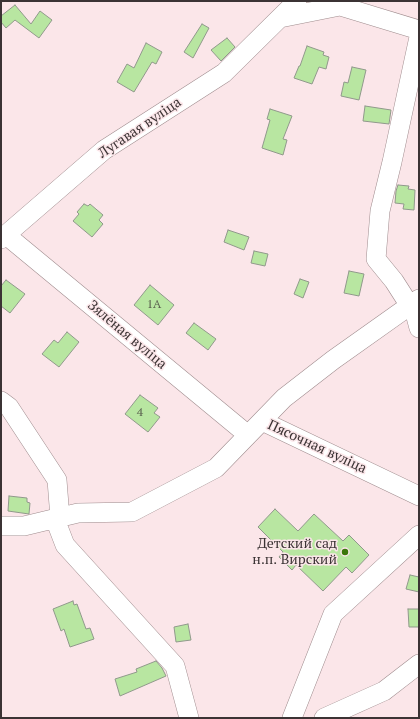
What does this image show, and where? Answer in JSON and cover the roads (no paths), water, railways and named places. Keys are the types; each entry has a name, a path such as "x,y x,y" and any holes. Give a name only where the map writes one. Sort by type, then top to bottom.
{"street":[{"name":"Лугавая вуліца","path":"3,237 104,150 224,73 297,1"},
{"path":"280,18 339,3 419,30"},
{"path":"416,298 394,281 376,259 380,212 419,37"},
{"name":"Зялёная вуліца","path":"3,237 248,435"},
{"path":"416,298 415,313 419,328"},
{"path":"262,421 284,398 416,298"},
{"path":"1,401 9,407 58,480 58,518 65,545 175,666 189,718"},
{"name":"Пясочная вуліца","path":"1,526 24,526 78,513 132,512 216,468 262,421 419,496"},
{"path":"292,718 333,614 419,535"},
{"path":"324,718 384,691 419,664"}],"place":[{"name":"Детский сад н.п. Вирский","path":"345,552"}]}
